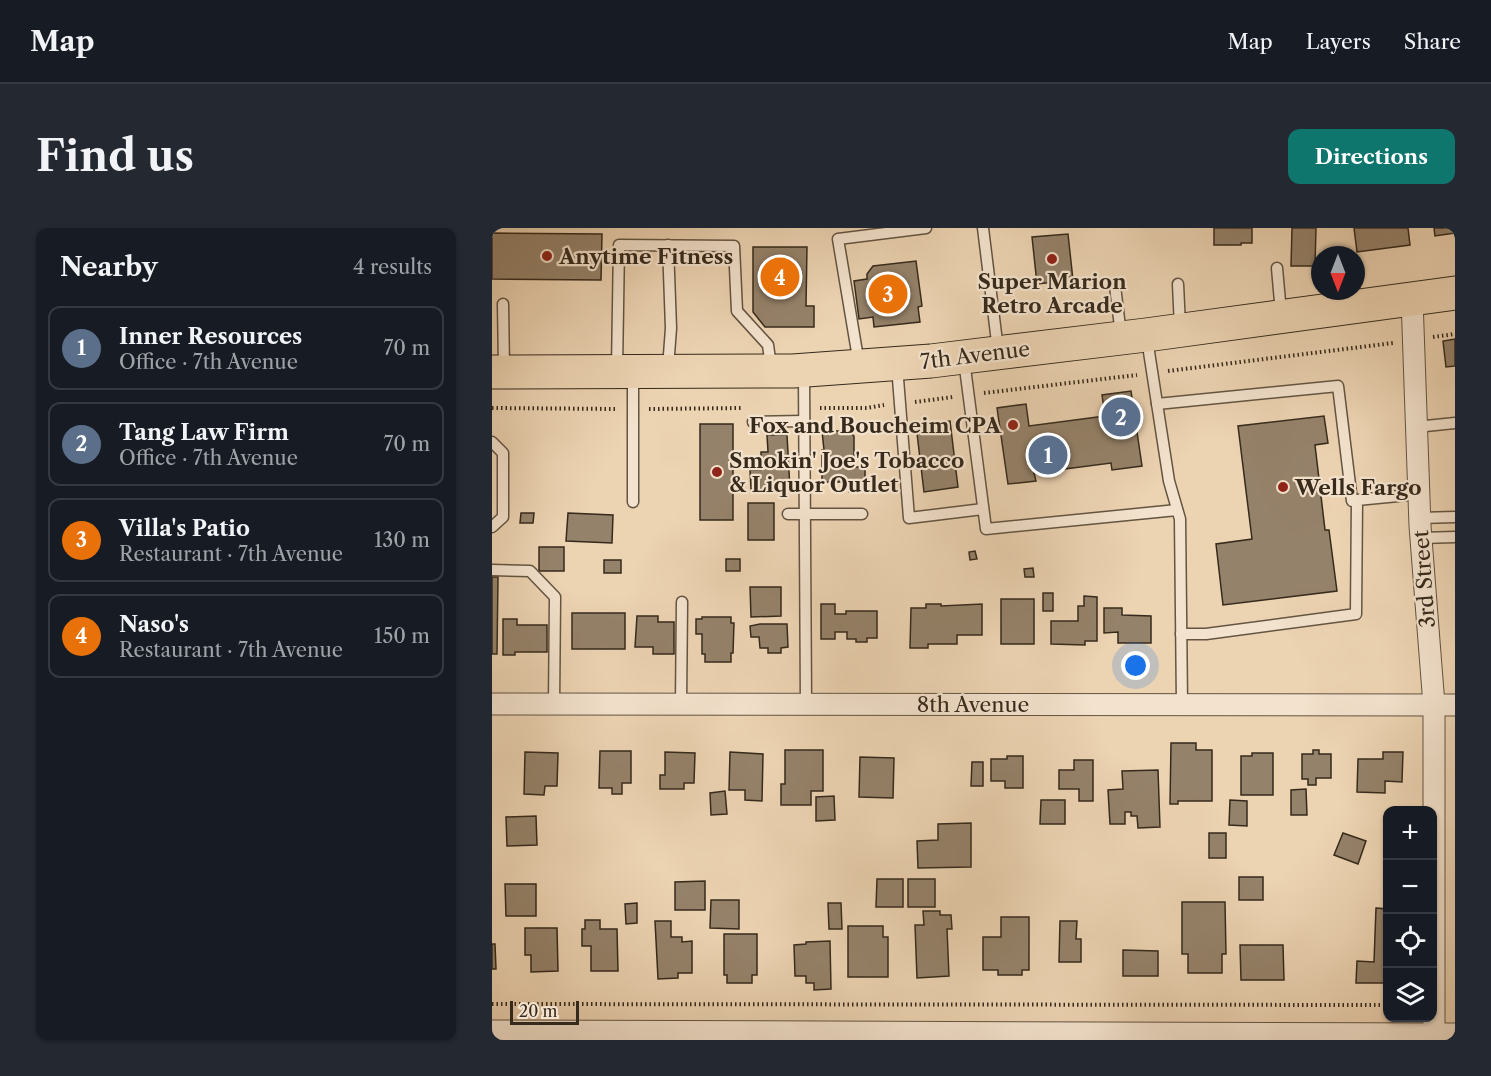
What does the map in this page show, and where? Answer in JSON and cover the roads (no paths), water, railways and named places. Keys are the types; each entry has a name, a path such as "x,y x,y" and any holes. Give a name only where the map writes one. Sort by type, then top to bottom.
{"main road":[{"name":"7th Avenue","path":"498,372 771,371 897,364 1180,330 1282,316 1346,303 1412,299 1455,293"}],"street":[{"name":"3rd Street","path":"1412,299 1419,494 1434,705 1434,1037"},
{"name":"8th Avenue","path":"492,704 1455,705"},
{"path":"492,1031 1066,1037 1434,1037 1455,1034"}],"lane":[{"path":"860,366 837,239 926,228"},
{"path":"983,228 998,353"},
{"path":"633,502 619,245 734,246 737,311 768,345 771,371"},
{"path":"668,245 671,328 668,372"},
{"path":"1277,268 1282,316"},
{"path":"1178,284 1180,330"},
{"path":"1115,286 1157,404 1169,481 1180,519 1182,705"},
{"path":"498,372 503,304"},
{"path":"963,357 986,529 1177,510"},
{"path":"897,364 909,518 983,509"},
{"path":"804,370 806,704"},
{"path":"1157,404 1338,386 1352,501"},
{"path":"753,422 804,421"},
{"path":"1416,427 1455,423"},
{"path":"492,442 503,453 504,517 492,527"},
{"path":"1181,634 1206,634 1356,614 1357,500 1419,494"},
{"path":"788,514 862,514"},
{"path":"1421,528 1455,518"},
{"path":"1421,528 1455,537"},
{"path":"492,570 530,571 555,597 555,704"},
{"path":"681,704 682,602"}],"place":[{"name":"Anytime Fitness","path":"547,256"},
{"name":"Super Marion Retro Arcade","path":"1052,259"},
{"name":"Naso's","path":"780,277"},
{"name":"Villa's Patio","path":"888,294"},
{"name":"Tang Law Firm","path":"1121,417"},
{"name":"Fox and Boucheim CPA","path":"1013,425"},
{"name":"Inner Resources","path":"1048,455"},
{"name":"Smokin' Joe's Tobacco & Liquor Outlet","path":"717,472"},
{"name":"Wells Fargo","path":"1283,487"}]}
